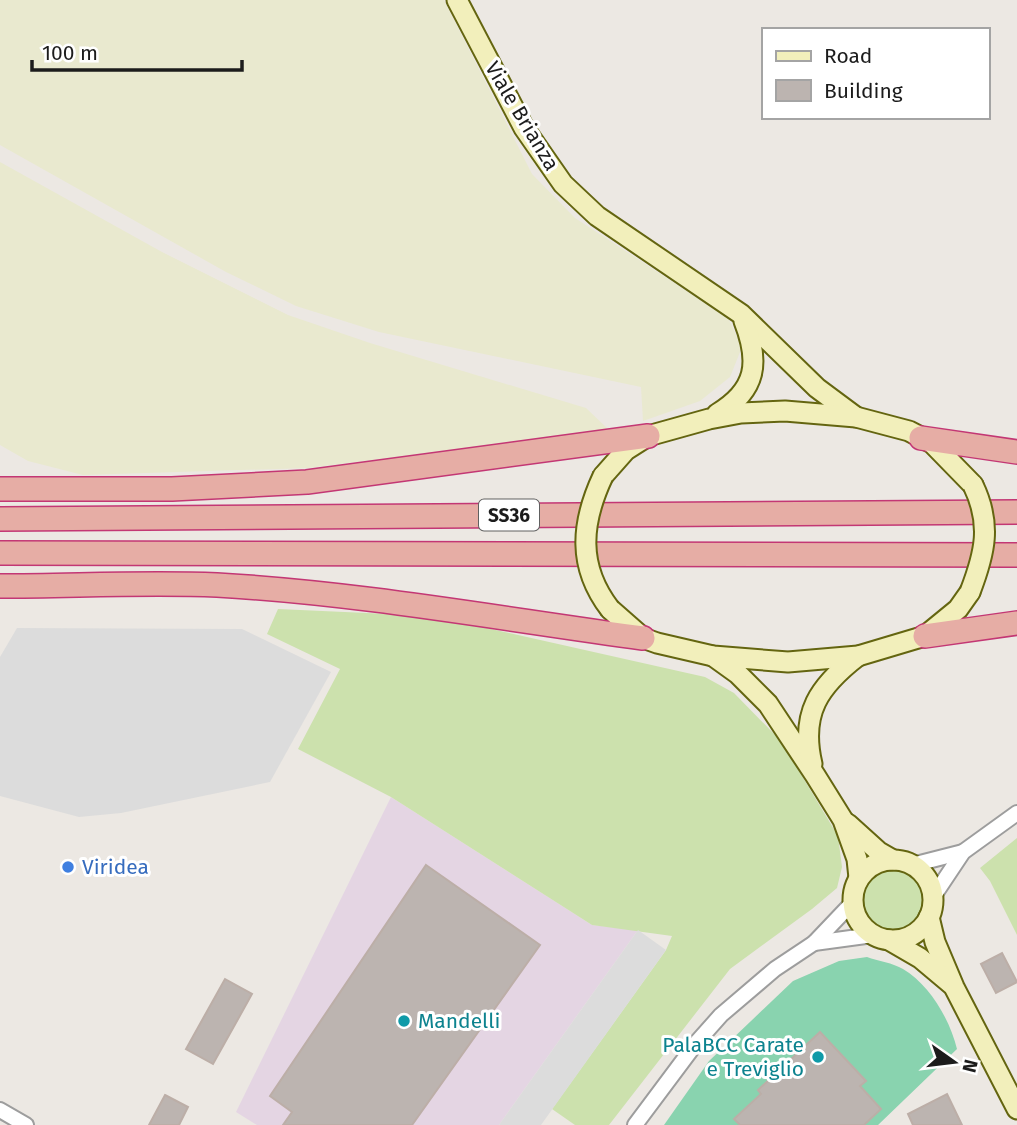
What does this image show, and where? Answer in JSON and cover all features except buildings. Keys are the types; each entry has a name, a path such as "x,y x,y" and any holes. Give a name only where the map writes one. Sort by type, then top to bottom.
{"highway":[{"path":"0,489 172,489 307,482 648,436"},
{"path":"921,438 1017,452"},
{"name":"SS36","path":"0,519 1017,512"},
{"name":"SS36","path":"0,553 1017,555"},
{"path":"0,586 215,585 294,591 542,622 643,638"},
{"path":"925,636 1017,623"}],"main road":[{"name":"Viale Brianza","path":"457,0 524,128 563,184 597,216 741,314 817,388 856,417"},
{"path":"709,419 739,398 751,378 753,343 741,314"},
{"path":"785,411 856,417 889,425 932,443 973,485 982,504 985,546 970,592 958,609 925,636 858,656 789,662 713,656 643,638 610,609 588,570 586,550 589,512 603,476 626,450 648,436 741,413 785,411"},
{"path":"713,656 738,674 768,705 815,775 843,820 857,859 859,878"},
{"path":"815,775 808,748 810,715 827,682 858,656"},
{"path":"843,820 879,852 923,873 930,884 933,897 929,918 922,928 901,940 881,938"},
{"path":"903,862 874,864 859,878 853,902 858,921 881,938 920,958 954,987"},
{"path":"929,918 935,942 954,987 1017,1109"}],"street":[{"path":"933,897 962,852 1017,813"},
{"path":"903,862 962,852"},
{"path":"635,1125 697,1042 721,1015 775,969 814,943 853,902"},
{"path":"814,943 881,938"},
{"path":"0,1110 26,1125"}],"shaded area":[{"path":"17,628 242,629 331,672 270,782 121,813 79,817 0,796 0,657"},
{"path":"391,797 592,925 638,930 499,1125 257,1125 236,1112"},
{"path":"638,930 666,950 541,1125 499,1125"}],"green space":[{"path":"0,0 444,0 532,174 575,218 728,318 742,347 730,377 700,401 643,421 641,387 379,332 296,306 226,272 0,145"},
{"path":"0,162 162,252 288,315 370,343 586,408 608,429 308,468 83,475 28,461 0,445"},
{"path":"278,609 433,616 705,677 734,693 781,741 838,836 842,867 837,888 730,969 609,1125 575,1125 552,1109 666,950 672,936 592,925 391,797 298,749 340,669 267,634"},
{"path":"1017,838 1017,935 990,881 980,868"},
{"path":"887,869 899,869 915,878 922,888 922,912 915,922 899,931 887,931 876,926 867,917 862,906 862,894 867,883 876,874"},
{"path":"867,957 899,967 922,984 944,1015 957,1049 878,1125 664,1125 709,1061 793,981 839,961"}],"place":[{"name":"Viridea","path":"68,867"},
{"name":"Mandelli","path":"404,1021"},
{"name":"PalaBCC Carate e Treviglio","path":"818,1057"}]}
